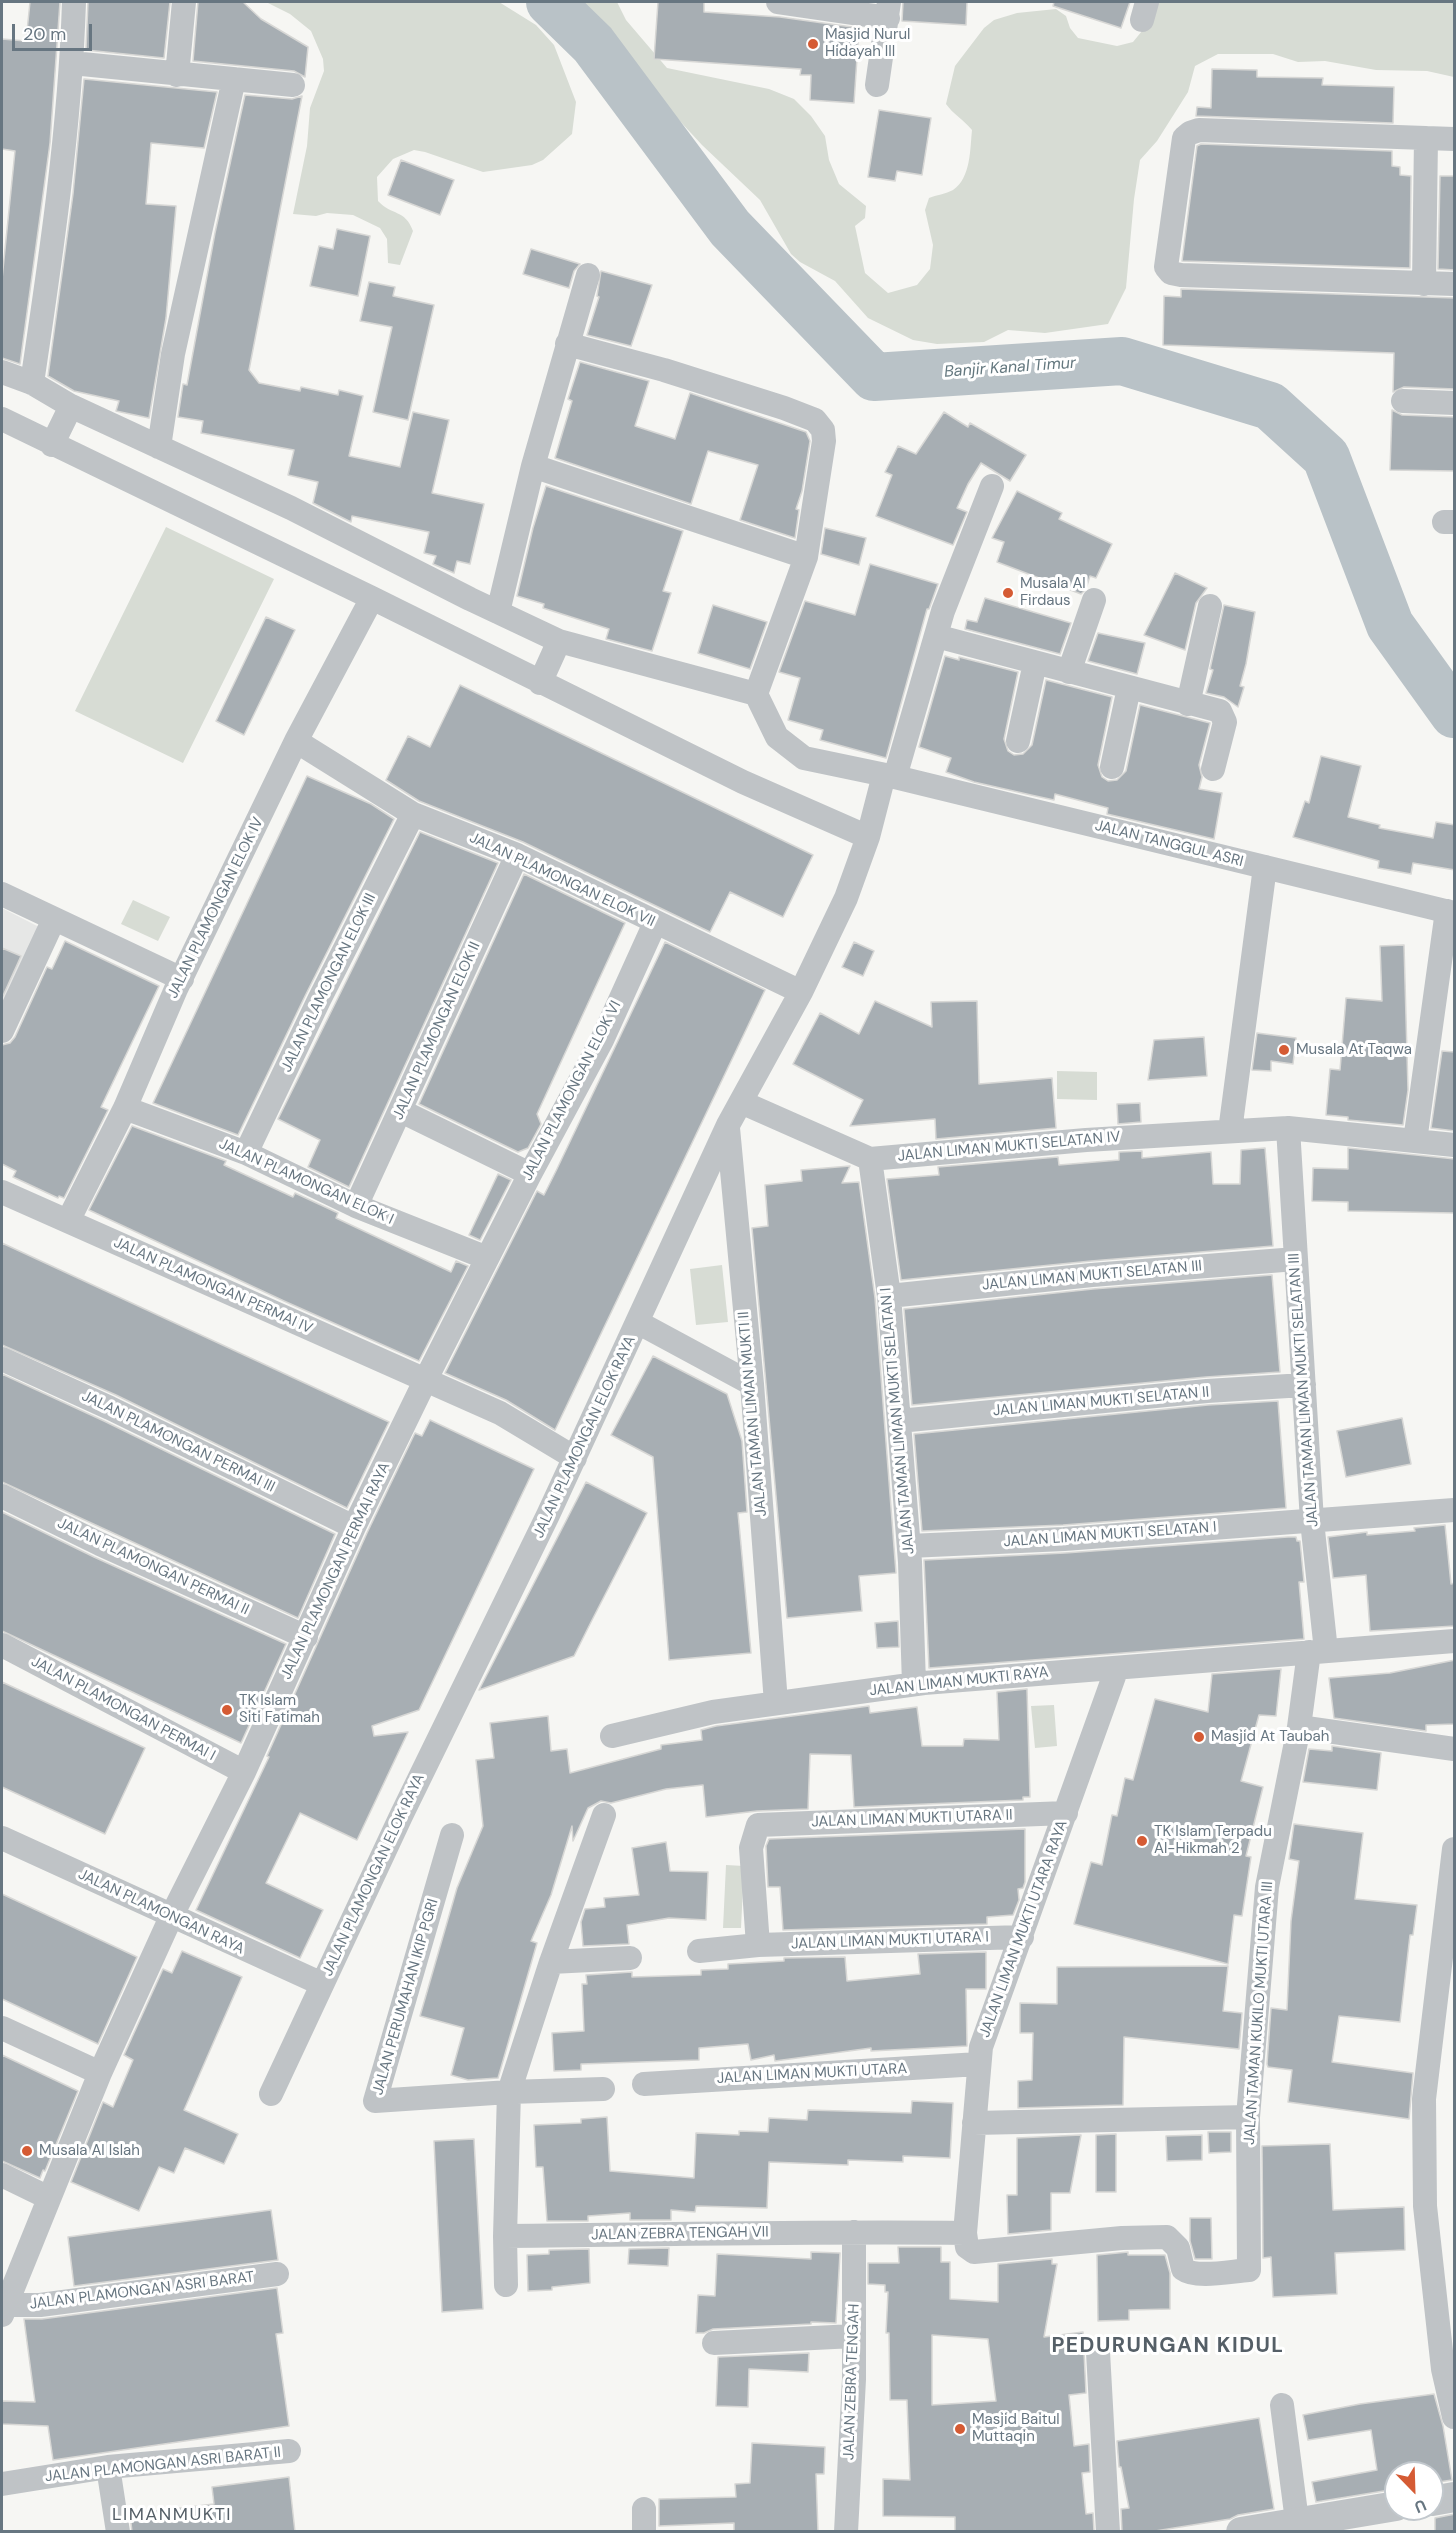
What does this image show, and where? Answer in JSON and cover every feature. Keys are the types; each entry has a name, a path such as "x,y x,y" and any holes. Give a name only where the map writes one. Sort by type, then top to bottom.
{"street":[{"path":"32,383 57,205 72,63 74,2"},
{"path":"177,75 184,2"},
{"path":"778,2 888,10 877,85"},
{"path":"72,63 293,85"},
{"path":"159,447 173,354 234,80"},
{"path":"1455,139 1199,130 1190,132 1184,138 1166,267 1171,273 1181,275 1455,284"},
{"path":"1424,284 1426,138"},
{"path":"498,612 533,466 588,275"},
{"path":"2,372 32,383 71,405 291,508 470,599 559,641 756,694 806,557 825,441 823,430 815,420 784,408 664,370 567,344"},
{"path":"1403,401 1455,402"},
{"path":"52,445 71,405"},
{"path":"2,419 372,598 743,782 868,837"},
{"path":"533,466 806,557"},
{"name":"JALAN PLAMONGAN ELOK RAYA","path":"271,2094 639,1323 728,1125 801,992 846,898 890,776 936,636 992,486"},
{"name":"JALAN PLAMONGAN ELOK IV","path":"68,1221 125,1108 182,979 296,741 372,598"},
{"path":"1069,672 1094,600"},
{"path":"1188,704 1210,606"},
{"path":"936,636 1220,711 1225,722 1214,769"},
{"path":"540,683 559,641"},
{"path":"1018,741 1035,663"},
{"path":"1112,767 1128,688"},
{"name":"JALAN TANGGUL ASRI","path":"756,694 777,737 804,758 890,776 1451,912"},
{"name":"JALAN PLAMONGAN ELOK VII","path":"296,741 413,814 517,855 801,992"},
{"name":"JALAN PLAMONGAN ELOK III","path":"246,1153 319,1000 413,814"},
{"name":"JALAN PLAMONGAN ELOK II","path":"356,1206 517,855"},
{"path":"1230,1131 1265,867"},
{"path":"2,894 182,979"},
{"path":"1415,1141 1451,912"},
{"path":"2,1031 54,919"},
{"name":"JALAN PLAMONGAN ELOK VI","path":"487,1258 602,1040 655,923"},
{"name":"JALAN LIMAN MUKTI SELATAN IV","path":"741,1102 870,1159 1086,1140 1288,1128 1455,1145"},
{"name":"JALAN PLAMONGAN ELOK I","path":"125,1108 246,1153 356,1206 487,1258"},
{"path":"401,1111 530,1174"},
{"name":"JALAN TAMAN LIMAN MUKTI II","path":"728,1125 752,1384 776,1703"},
{"name":"JALAN TAMAN LIMAN MUKTI SELATAN III","path":"1288,1128 1318,1652"},
{"name":"JALAN TAMAN LIMAN MUKTI SELATAN I","path":"870,1159 889,1296 909,1546 914,1684"},
{"name":"JALAN PLAMONGAN PERMAI IV","path":"2,1192 500,1413 575,1458"},
{"name":"JALAN PLAMONGAN PERMAI RAYA","path":"4,2310 100,2073 171,1917 244,1772 354,1527 424,1381 487,1258"},
{"name":"JALAN LIMAN MUKTI SELATAN III","path":"889,1296 1092,1275 1296,1258"},
{"path":"639,1323 752,1384"},
{"name":"JALAN PLAMONGAN PERMAI III","path":"2,1359 111,1408 354,1527"},
{"name":"JALAN LIMAN MUKTI SELATAN II","path":"899,1421 1207,1391 1304,1385"},
{"name":"JALAN PLAMONGAN PERMAI II","path":"2,1496 100,1544 306,1637"},
{"name":"JALAN LIMAN MUKTI SELATAN I","path":"909,1546 1064,1539 1455,1510"},
{"name":"JALAN LIMAN MUKTI RAYA","path":"612,1736 713,1712 914,1684 1455,1641"},
{"name":"JALAN PLAMONGAN PERMAI I","path":"2,1645 244,1772"},
{"name":"JALAN TAMAN KUKILO MUKTI UTARA III","path":"965,2233 968,2250 974,2252 1122,2238 1167,2237 1178,2248 1180,2265 1187,2272 1196,2274 1249,2270 1248,2117 1267,1887 1299,1726 1318,1652"},
{"name":"JALAN LIMAN MUKTI UTARA RAYA","path":"965,2233 981,2047 1117,1668"},
{"path":"1299,1726 1455,1749"},
{"name":"JALAN LIMAN MUKTI UTARA II","path":"758,1945 751,1848 758,1825 1066,1813"},
{"path":"506,2284 509,2092 551,1962 604,1815"},
{"name":"JALAN PERUMAHAN IKIP PGRI","path":"452,1834 375,2101 509,2092 603,2089"},
{"name":"JALAN PLAMONGAN RAYA","path":"2,1838 322,1984"},
{"path":"1455,1850 1424,2100 1425,2206 1443,2369 1455,2417"},
{"name":"JALAN LIMAN MUKTI UTARA I","path":"699,1951 758,1945 1022,1937"},
{"path":"551,1962 630,1958"},
{"path":"2,2028 100,2073"},
{"name":"JALAN LIMAN MUKTI UTARA","path":"644,2084 979,2064"},
{"path":"974,2123 1248,2117"},
{"path":"2,2175 49,2198"},
{"name":"JALAN ZEBRA TENGAH","path":"846,2532 854,2379 854,2232"},
{"name":"JALAN ZEBRA TENGAH VII","path":"505,2236 965,2233"},
{"name":"JALAN PLAMONGAN ASRI BARAT","path":"4,2310 277,2274"},
{"path":"714,2343 854,2336"},
{"path":"1098,2352 1108,2532"},
{"path":"1282,2405 1297,2521"},
{"name":"JALAN PLAMONGAN ASRI BARAT II","path":"2,2484 108,2468 289,2451"},
{"path":"108,2468 118,2532"},
{"path":"1241,2532 1384,2508"}],"shaded area":[{"path":"266,2 499,2 536,25 554,45 576,102 572,134 543,160 532,165 483,172 414,150 393,159 377,177 378,201 406,219 413,231 400,265 388,263 387,239 380,228 353,215 293,214 307,146 310,108 324,71 323,59 311,31 290,14"},
{"path":"570,2 617,2 626,20 667,68 769,89 794,99 811,116 825,136 829,160 839,184 866,206 865,218 855,226 865,273 888,293 917,285 930,269 933,245 925,210 929,198 953,190 959,185 966,171 970,154 972,130 946,104 955,66 984,28 994,20 1017,13 1056,9 1066,16 1070,28 1078,38 1117,46 1133,42 1155,15 1158,2 1454,2 1454,77 1427,71 1376,70 1325,61 1298,62 1273,54 1218,54 1195,66 1188,92 1157,141 1140,160 1126,288 1108,324 1045,333 1008,330 984,342 937,344 913,340 868,318 835,281 800,262 791,254 760,200 702,145"},
{"path":"166,527 274,579 183,763 75,711"},
{"path":"133,900 170,917 158,941 121,924"},
{"path":"2,908 41,928 2,1016"},
{"path":"1057,1071 1097,1072 1097,1100 1057,1099"},
{"path":"722,1265 728,1322 696,1325 690,1269"},
{"path":"1054,1705 1057,1746 1035,1748 1031,1706"},
{"path":"726,1865 744,1866 741,1928 723,1928"}],"building":[{"path":"30,2 60,2 50,143 20,364 2,358 2,279 15,151 2,149 2,39 26,41"},
{"path":"88,2 170,2 164,58 86,50"},
{"path":"198,2 243,2 261,19 308,47 305,77 294,71 193,61"},
{"path":"658,2 704,2 704,12 780,17 859,28 854,103 810,100 811,75 800,75 801,69 654,59"},
{"path":"903,2 967,2 966,25 902,21"},
{"path":"1054,2 1130,2 1121,28 1053,6"},
{"path":"1212,69 1257,70 1257,77 1323,78 1322,85 1394,87 1393,123 1196,116 1197,107 1211,108"},
{"path":"84,79 217,92 204,148 151,143 146,204 176,206 166,318 149,418 116,411 119,401 74,391 48,376 73,194"},
{"path":"245,95 292,99 302,96 249,370 259,383 300,391 301,387 338,395 339,390 363,396 349,456 400,467 413,412 449,420 432,493 484,504 470,564 457,561 454,573 433,564 436,556 424,553 429,532 352,516 351,522 313,503 318,482 288,475 294,450 201,433 203,421 178,417 183,384 187,385 215,233"},
{"path":"879,110 931,118 922,175 897,171 895,181 868,177"},
{"path":"1201,144 1392,151 1392,166 1400,167 1400,175 1411,176 1410,268 1182,261 1197,146"},
{"path":"401,160 454,180 440,215 388,195"},
{"path":"1440,176 1455,176 1455,270 1438,269"},
{"path":"337,229 370,236 358,296 310,286 319,246 333,249"},
{"path":"531,249 580,264 574,271 569,288 523,274"},
{"path":"601,271 652,285 631,346 587,335 599,297 597,296"},
{"path":"369,282 395,287 393,296 434,305 408,420 373,412 392,327 360,321"},
{"path":"1181,289 1455,298 1455,389 1404,387 1393,392 1394,353 1163,345 1164,296 1181,297"},
{"path":"580,362 649,381 635,426 675,439 690,393 806,432 810,441 802,491 796,509 799,510 795,538 740,520 758,465 708,451 691,504 555,458 572,401 568,399"},
{"path":"1392,410 1402,415 1455,417 1455,471 1390,470"},
{"path":"944,412 968,427 970,423 1026,455 1010,481 981,463 957,508 967,512 953,545 876,516 892,475 885,472 898,446 916,454"},
{"path":"546,486 683,531 663,591 671,593 652,651 606,639 609,629 543,608 544,604 517,596 533,528"},
{"path":"1017,491 1062,513 1059,519 1112,544 1096,578 1090,576 1086,589 1081,594 997,562 1004,542 992,538"},
{"path":"825,528 866,538 859,565 821,554"},
{"path":"870,564 938,584 929,609 927,609 886,758 820,740 823,730 788,720 800,678 779,672 805,601 855,615"},
{"path":"1175,573 1207,588 1196,603 1185,650 1144,635"},
{"path":"985,598 1071,623 1060,654 965,629 967,620 977,622"},
{"path":"713,605 767,622 750,669 698,653"},
{"path":"1224,605 1255,612 1240,686 1244,687 1238,707 1224,697 1206,693 1213,670 1210,669"},
{"path":"266,617 295,630 244,735 216,721"},
{"path":"1098,633 1145,643 1137,674 1088,661"},
{"path":"945,656 959,660 959,657 1018,672 1004,739 1008,751 1014,755 1023,754 1032,745 1046,680 1112,697 1098,765 1102,777 1108,781 1117,780 1126,771 1140,705 1210,723 1199,765 1202,777 1199,789 1222,793 1214,839 1107,814 1108,808 1055,794 1054,800 974,782 946,772 951,758 919,747"},
{"path":"460,685 813,855 783,917 730,892 710,932 523,842 419,801 386,780 408,736 430,747"},
{"path":"1321,756 1361,766 1348,817 1380,825 1379,828 1433,838 1436,822 1455,825 1455,870 1413,863 1411,874 1378,868 1379,861 1293,837 1305,801 1309,803"},
{"path":"307,776 371,804 394,819 238,1135 153,1103"},
{"path":"420,832 498,863 349,1187 308,1167 320,1140 278,1119"},
{"path":"524,874 625,923 537,1114 541,1124 528,1148 518,1152 419,1104"},
{"path":"65,941 159,986 101,1107 108,1110 64,1198 59,1196 58,1198 13,1177 16,1171 2,1164 2,1045 10,1043 15,1037 47,967 52,969"},
{"path":"665,942 765,990 555,1430 506,1400 445,1373 537,1191 544,1195"},
{"path":"854,942 874,951 863,976 842,967"},
{"path":"1404,945 1408,1090 1403,1125 1348,1120 1348,1117 1326,1115 1330,1069 1340,1070 1346,998 1382,1001 1380,946"},
{"path":"2,948 21,956 2,998"},
{"path":"875,1001 932,1027 931,1002 977,1001 979,1084 1052,1078 1056,1128 936,1139 935,1119 850,1126 863,1100 793,1064 820,1013 859,1034"},
{"path":"1257,1033 1296,1038 1293,1064 1271,1061 1271,1071 1252,1070"},
{"path":"1204,1037 1207,1076 1148,1080 1154,1040"},
{"path":"1442,1051 1455,1052 1455,1131 1431,1128"},
{"path":"1140,1103 1141,1122 1118,1124 1117,1104"},
{"path":"132,1126 226,1161 224,1165 293,1197 295,1193 338,1213 336,1218 451,1272 456,1261 468,1266 419,1361 89,1210"},
{"path":"1265,1148 1273,1246 901,1280 887,1179 939,1175 938,1167 1058,1157 1059,1165 1119,1160 1119,1152 1142,1151 1142,1158 1211,1152 1213,1184 1240,1184 1241,1150"},
{"path":"1348,1148 1455,1159 1455,1213 1348,1211 1348,1202 1312,1201 1313,1168 1348,1169"},
{"path":"850,1166 842,1183 859,1182 875,1298 896,1573 859,1576 862,1611 787,1618 752,1228 768,1226 765,1185 802,1181 801,1170"},
{"path":"498,1174 511,1180 480,1240 469,1235"},
{"path":"2,1243 389,1422 347,1508 116,1395 2,1345"},
{"path":"1272,1275 1280,1372 912,1405 904,1309 1093,1289"},
{"path":"653,1356 727,1394 742,1441 747,1512 738,1513 751,1653 669,1660 653,1457 611,1435"},
{"path":"2,1374 104,1421 335,1534 298,1618 2,1482"},
{"path":"1278,1401 1286,1508 1063,1525 922,1531 914,1434 1208,1405"},
{"path":"1402,1418 1411,1464 1346,1477 1337,1431"},
{"path":"430,1420 534,1469 419,1710 372,1726 374,1736 408,1732 357,1840 300,1813 266,1883 323,1910 300,1958 196,1910 269,1757 267,1756 367,1533 415,1433 422,1436"},
{"path":"586,1482 647,1513 574,1656 479,1690"},
{"path":"2,1512 94,1557 286,1644 241,1743 2,1631"},
{"path":"1445,1525 1451,1584 1455,1583 1455,1626 1370,1631 1366,1575 1333,1578 1328,1537 1367,1532 1367,1535 1415,1531 1414,1528"},
{"path":"1296,1537 1297,1541 1300,1541 1304,1582 1299,1582 1304,1639 929,1668 924,1560 1065,1553"},
{"path":"898,1621 899,1647 877,1648 875,1623"},
{"path":"1455,1660 1455,1724 1426,1725 1426,1731 1334,1718 1329,1678 1390,1673"},
{"path":"1281,1669 1276,1716 1259,1715 1241,1781 1263,1787 1246,1856 1251,1857 1242,1916 1234,1915 1228,1964 1074,1924 1091,1862 1102,1865 1112,1815 1117,1816 1125,1778 1133,1780 1155,1699 1208,1712 1212,1674"},
{"path":"2,1682 145,1748 105,1834 2,1787"},
{"path":"1027,1689 1030,1797 1023,1797 1023,1800 854,1807 851,1755 810,1754 808,1809 757,1811 706,1817 703,1785 666,1789 611,1803 601,1801 588,1808 573,1841 572,1826 551,1895 531,1941 537,1943 498,2078 468,2080 451,2075 464,2028 420,2016 457,1888 483,1826 476,1760 494,1758 490,1723 548,1716 551,1751 567,1749 570,1773 661,1749 661,1745 702,1740 701,1730 716,1726 869,1706 870,1713 917,1707 922,1746 963,1746 964,1739 999,1740 997,1692"},
{"path":"1332,1746 1381,1753 1377,1790 1303,1782 1309,1749 1332,1751"},
{"path":"1294,1824 1363,1833 1355,1899 1417,1905 1413,1935 1410,1935 1400,2022 1339,2016 1332,2062 1413,2073 1409,2119 1288,2102 1292,2070 1268,2067 1271,2008 1287,2010 1291,1921 1299,1861 1289,1859"},
{"path":"1025,1829 1025,1882 1023,1888 1018,1889 1019,1900 1013,1915 987,1917 987,1924 783,1930 780,1887 768,1887 766,1846 769,1839"},
{"path":"666,1842 670,1871 708,1872 706,1920 669,1918 627,1925 629,1944 583,1946 581,1922 585,1909 605,1907 604,1898 639,1895 632,1848"},
{"path":"2,1894 137,1957 98,2044 2,1999"},
{"path":"182,1951 242,1977 184,2110 238,2134 224,2164 185,2148 174,2173 159,2167 139,2211 71,2182 103,2102 113,2107 133,2060 124,2055 163,1969 172,1973"},
{"path":"986,1952 986,1989 966,1989 967,2046 871,2051 871,2048 775,2061 774,2055 751,2060 748,2044 699,2048 699,2060 581,2064 581,2070 554,2071 552,2033 584,2031 582,1984 587,1984 586,1975 632,1972 632,1977 701,1975 701,1970 728,1969 728,1964 784,1961 784,1958 845,1957 847,1981 920,1974 918,1954"},
{"path":"1228,1966 1223,2011 1242,2013 1239,2049 1124,2037 1123,2105 1018,2108 1018,2081 1032,2080 1033,2033 1020,2033 1020,2003 1057,2004 1057,1967"},
{"path":"2,2055 78,2091 40,2178 2,2161"},
{"path":"912,2101 953,2103 950,2158 903,2156 903,2162 848,2160 848,2165 769,2162 767,2208 696,2206 695,2212 671,2210 671,2220 630,2220 630,2213 588,2216 588,2221 547,2221 543,2167 536,2167 534,2125 581,2123 581,2119 607,2117 610,2171 694,2178 696,2133 739,2135 739,2131 768,2132 769,2118 807,2120 808,2110 911,2113"},
{"path":"1208,2132 1231,2132 1231,2152 1209,2153"},
{"path":"1116,2134 1116,2192 1096,2192 1096,2135"},
{"path":"1081,2135 1070,2193 1051,2193 1051,2230 1008,2234 1007,2195 1017,2195 1017,2138"},
{"path":"1202,2135 1202,2160 1167,2161 1166,2136"},
{"path":"474,2139 483,2309 442,2312 434,2141"},
{"path":"1330,2144 1333,2210 1404,2207 1405,2250 1335,2253 1337,2294 1273,2297 1271,2257 1263,2258 1262,2146"},
{"path":"271,2210 278,2260 74,2286 68,2237"},
{"path":"1190,2218 1211,2218 1212,2259 1195,2259 1190,2241"},
{"path":"898,2247 941,2247 941,2262 950,2262 950,2299 998,2302 998,2264 1052,2259 1052,2264 1057,2264 1044,2337 1083,2332 1086,2393 1069,2395 1074,2446 1089,2444 1090,2472 1082,2473 1086,2514 1093,2513 1094,2532 955,2532 955,2517 883,2516 883,2479 910,2480 907,2400 890,2400 889,2333 886,2333 888,2292 885,2292 885,2285 868,2284 868,2263 899,2263","holes":["932,2335 988,2339 996,2401 932,2405"]},
{"path":"669,2248 668,2266 628,2264 629,2249"},
{"path":"589,2249 590,2283 552,2287 552,2290 528,2291 527,2255 549,2254 549,2250"},
{"path":"811,2252 840,2253 836,2323 811,2322 811,2324 713,2329 704,2333 696,2333 698,2295 715,2296 717,2254 811,2259"},
{"path":"1128,2252 1128,2255 1165,2255 1170,2273 1170,2309 1129,2310 1129,2320 1098,2321 1097,2255"},
{"path":"277,2288 283,2333 276,2334 289,2426 53,2460 48,2426 2,2424 2,2401 35,2402 24,2319 42,2319"},
{"path":"809,2353 808,2372 749,2369 748,2407 716,2406 718,2357"},
{"path":"1434,2394 1443,2426 1452,2480 1444,2481 1444,2461 1384,2461 1384,2491 1316,2502 1312,2482 1377,2470 1371,2430 1308,2440 1303,2415 1360,2404"},
{"path":"1259,2418 1274,2509 1238,2515 1230,2519 1149,2532 1122,2532 1121,2509 1129,2508 1121,2467 1119,2467 1117,2441"},
{"path":"752,2443 825,2447 824,2474 816,2474 818,2532 734,2532 734,2523 659,2526 659,2499 736,2497 735,2484 750,2483"},
{"path":"289,2477 295,2532 132,2532 130,2514 214,2504 212,2487"},
{"path":"1455,2514 1455,2532 1435,2532 1435,2521 1444,2521 1444,2516"}],"waterway":[{"name":"Banjir Kanal Timur","path":"550,2 593,44 730,228 874,377 1122,361 1270,406 1326,457 1390,625 1454,714"}],"place":[{"name":"Masjid Nurul Hidayah III","path":"813,44"},
{"name":"Musala Al Firdaus","path":"1008,593"},
{"name":"Musala At Taqwa","path":"1284,1050"},
{"name":"TK Islam Siti Fatimah","path":"227,1710"},
{"name":"Masjid At Taubah","path":"1199,1737"},
{"name":"TK Islam Terpadu Al-Hikmah 2","path":"1142,1841"},
{"name":"Musala Al Islah","path":"27,2151"},
{"name":"Masjid Baitul Muttaqin","path":"960,2429"}],"district":[{"name":"PEDURUNGAN KIDUL","path":"1168,2346"},
{"name":"LIMANMUKTI","path":"172,2515"}]}
